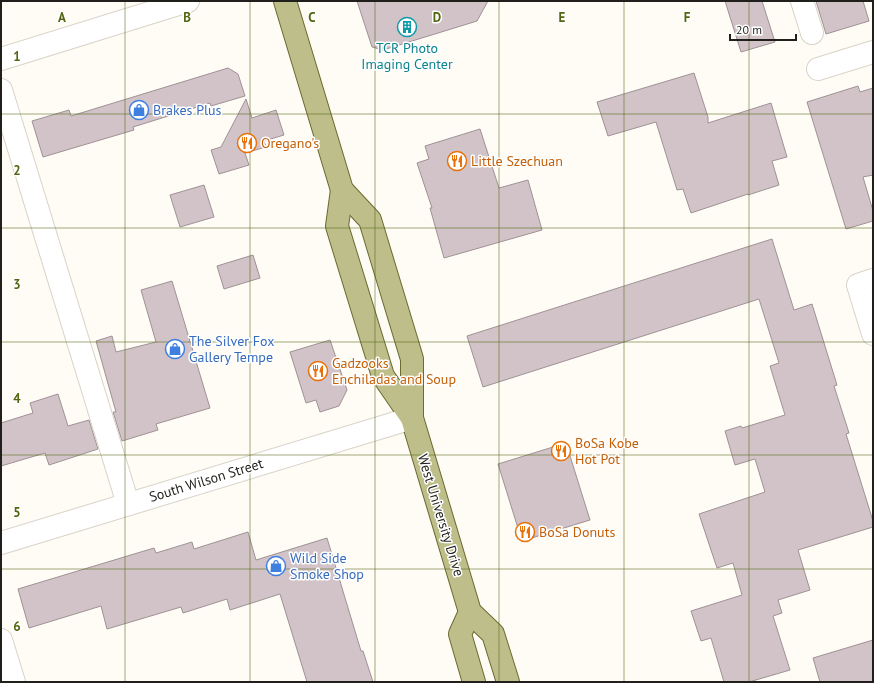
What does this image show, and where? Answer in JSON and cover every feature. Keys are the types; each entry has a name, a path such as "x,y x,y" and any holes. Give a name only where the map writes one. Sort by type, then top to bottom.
{"main road":[{"name":"West University Drive","path":"285,1 342,190 337,226 382,376 412,418"},
{"name":"West University Drive","path":"342,190 370,220 412,359 412,418 470,612 493,634 508,682"},
{"path":"470,612 460,634 474,682"}],"street":[{"path":"1,59 188,1"},
{"path":"802,1 812,33"},
{"path":"818,69 873,52"},
{"path":"1,90 128,504"},
{"path":"866,283 873,334"},
{"name":"South Wilson Street","path":"1,543 412,418"},
{"path":"1,640 14,682"}],"building":[{"name":"TCR Photo Imaging Center","path":"357,1 488,1 477,21 383,50 372,47"},
{"path":"725,1 762,1 775,42 741,52"},
{"path":"816,1 863,1 869,21 826,34"},
{"name":"Brakes Plus","path":"228,68 238,74 245,96 211,106 210,103 133,127 134,130 43,157 32,121 69,110 71,116"},
{"path":"694,73 708,117 708,123 771,103 787,157 772,161 779,185 691,213 683,189 677,190 656,122 608,136 597,102"},
{"path":"858,86 860,92 873,88 873,175 863,177 873,211 873,221 846,229 807,102"},
{"name":"Oregano's","path":"246,99 252,118 276,110 284,135 264,141 266,147 245,153 249,165 219,174 211,150 221,147"},
{"path":"480,129 499,188 528,180 542,230 444,258 430,208 432,208 417,163 429,159 425,146"},
{"path":"204,185 214,217 180,227 170,195"},
{"path":"772,239 794,310 812,304 837,385 834,386 849,433 846,434 873,521 873,527 798,550 810,590 778,600 782,613 773,616 790,670 749,682 724,682 711,638 701,641 691,611 742,595 733,563 717,568 699,514 765,492 755,459 735,465 725,431 741,426 742,428 785,415 770,366 779,363 759,299 483,387 467,336"},
{"path":"253,255 260,278 224,289 217,266"},
{"path":"172,281 210,408 156,424 158,430 122,441 113,412 116,412 96,341 112,336 116,352 156,342 141,290"},
{"name":"Gadzooks Enchiladas and Soup","path":"330,340 347,390 339,406 320,412 316,400 306,403 290,352"},
{"path":"58,394 68,426 89,420 98,449 49,465 45,453 1,466 1,423 33,413 30,403"},
{"path":"566,443 590,520 522,541 498,464"},
{"path":"248,532 256,560 327,538 361,651 363,651 373,682 307,682 280,594 230,610 227,599 183,613 181,607 107,629 101,606 29,628 18,589 154,548 156,553 192,542 194,549"},
{"path":"873,640 873,682 820,682 813,658"}],"place":[{"name":"TCR Photo Imaging Center","path":"407,27"},
{"name":"Brakes Plus","path":"139,110"},
{"name":"Oregano's","path":"247,143"},
{"name":"Little Szechuan","path":"457,161"},
{"name":"The Silver Fox Gallery Tempe","path":"175,349"},
{"name":"Gadzooks Enchiladas and Soup","path":"318,371"},
{"name":"BoSa Kobe Hot Pot","path":"561,451"},
{"name":"BoSa Donuts","path":"525,532"},
{"name":"Wild Side Smoke Shop","path":"276,566"}]}
